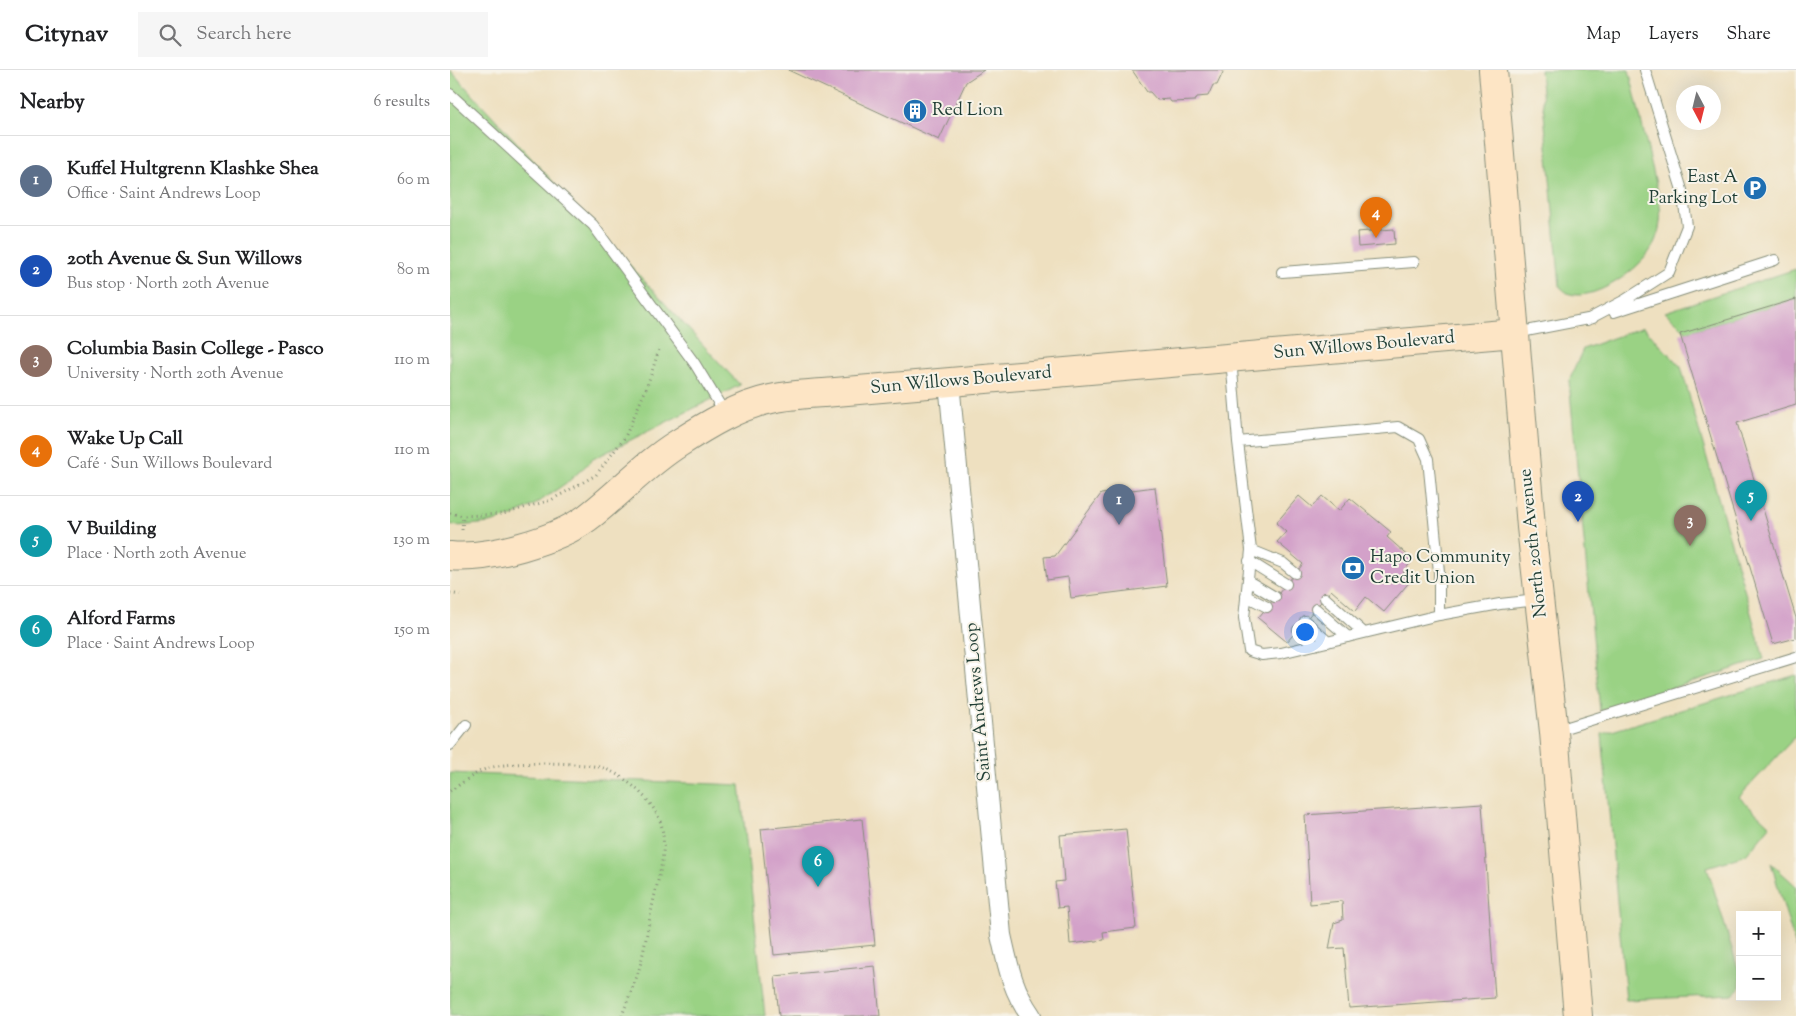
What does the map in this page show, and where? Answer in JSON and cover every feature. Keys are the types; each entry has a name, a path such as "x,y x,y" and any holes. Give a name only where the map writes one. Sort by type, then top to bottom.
{"street":[{"name":"North 20th Avenue","path":"1494,70 1531,527 1554,732 1578,1016"},
{"name":"Sun Willows Boulevard","path":"450,556 461,558 506,551 562,532 586,519 673,447 726,416 771,399 1515,334"},
{"name":"Saint Andrews Loop","path":"949,382 1001,935 1008,969 1019,998 1031,1016"}],"lane":[{"path":"1587,320 1625,300 1669,272 1686,226 1682,190 1645,70"},
{"path":"450,94 592,225 695,364 726,416"},
{"path":"1515,334 1548,326 1587,320 1775,260"},
{"path":"1282,272 1414,262"},
{"path":"1231,358 1238,442 1251,550 1244,618 1249,651 1262,655 1281,653 1439,615 1500,604 1539,600"},
{"path":"1238,442 1398,427 1419,440 1428,459 1438,572 1439,615"},
{"path":"1251,550 1283,563 1295,573"},
{"path":"1250,561 1286,584"},
{"path":"1248,581 1275,597"},
{"path":"1246,596 1266,607"},
{"path":"1325,598 1364,633"},
{"path":"1316,609 1348,637"},
{"path":"1305,621 1328,642"},
{"path":"1298,630 1316,645"},
{"path":"1554,732 1796,657"},
{"path":"450,745 466,725"}],"path":[{"path":"450,513 463,516 503,514 551,500 596,475 625,436 646,389 660,348 651,307"},
{"path":"450,593 460,596"},
{"path":"450,791 488,768 518,764 590,765 605,769 622,778 642,795 658,813 664,846 660,869 648,936 622,1016"}],"green space":[{"path":"450,70 740,385 593,459 569,481 536,504 513,516 490,523 457,526 450,524"},
{"path":"1540,70 1629,70 1658,192 1660,221 1655,242 1651,249 1637,266 1627,274 1592,293 1570,294 1560,287"},
{"path":"1796,269 1796,299 1687,332 1665,312"},
{"path":"1643,327 1681,367 1764,659 1600,711 1569,381 1583,349"},
{"path":"1796,675 1796,736 1739,797 1770,826 1746,855 1707,867 1736,962 1736,992 1733,995 1626,1000 1602,734"},
{"path":"450,773 740,785 765,1016 450,1016"},
{"path":"1771,863 1796,886 1796,948"}],"building":[{"name":"Red Lion","path":"788,70 984,70 966,82 939,140"},
{"path":"1132,70 1224,70 1217,85 1213,85 1208,96 1197,97 1195,101 1171,102 1169,99 1157,100 1150,92 1147,92"},
{"path":"1394,229 1395,244 1358,247 1357,232"},
{"path":"1796,299 1796,405 1737,423 1796,618 1796,638 1773,644 1680,334"},
{"path":"1155,487 1167,586 1071,598 1068,577 1047,580 1044,557 1055,556 1101,494"},
{"name":"Hapo Community Credit Union","path":"1299,496 1312,507 1322,496 1339,511 1350,498 1391,532 1387,537 1413,560 1403,572 1412,579 1384,612 1366,597 1355,611 1331,590 1287,642 1258,618 1303,564 1277,542 1286,532 1276,523"},
{"path":"1482,803 1495,998 1349,1008 1344,948 1329,949 1334,923 1343,920 1342,901 1310,904 1305,815"},
{"path":"862,819 875,945 774,955 761,829"},
{"path":"1126,829 1136,928 1103,932 1104,940 1070,944 1067,907 1058,908 1055,882 1064,881 1060,835"},
{"path":"875,966 880,1016 779,1016 775,976"}],"place":[{"name":"Red Lion","path":"915,111"},
{"name":"East A Parking Lot","path":"1755,188"},
{"name":"Wake Up Call","path":"1376,238"},
{"name":"V Building","path":"1751,521"},
{"name":"20th Avenue & Sun Willows","path":"1578,522"},
{"name":"Kuffel Hultgrenn Klashke Shea","path":"1119,525"},
{"name":"Columbia Basin College - Pasco","path":"1690,546"},
{"name":"Hapo Community Credit Union","path":"1353,568"},
{"name":"Alford Farms","path":"818,887"}]}
